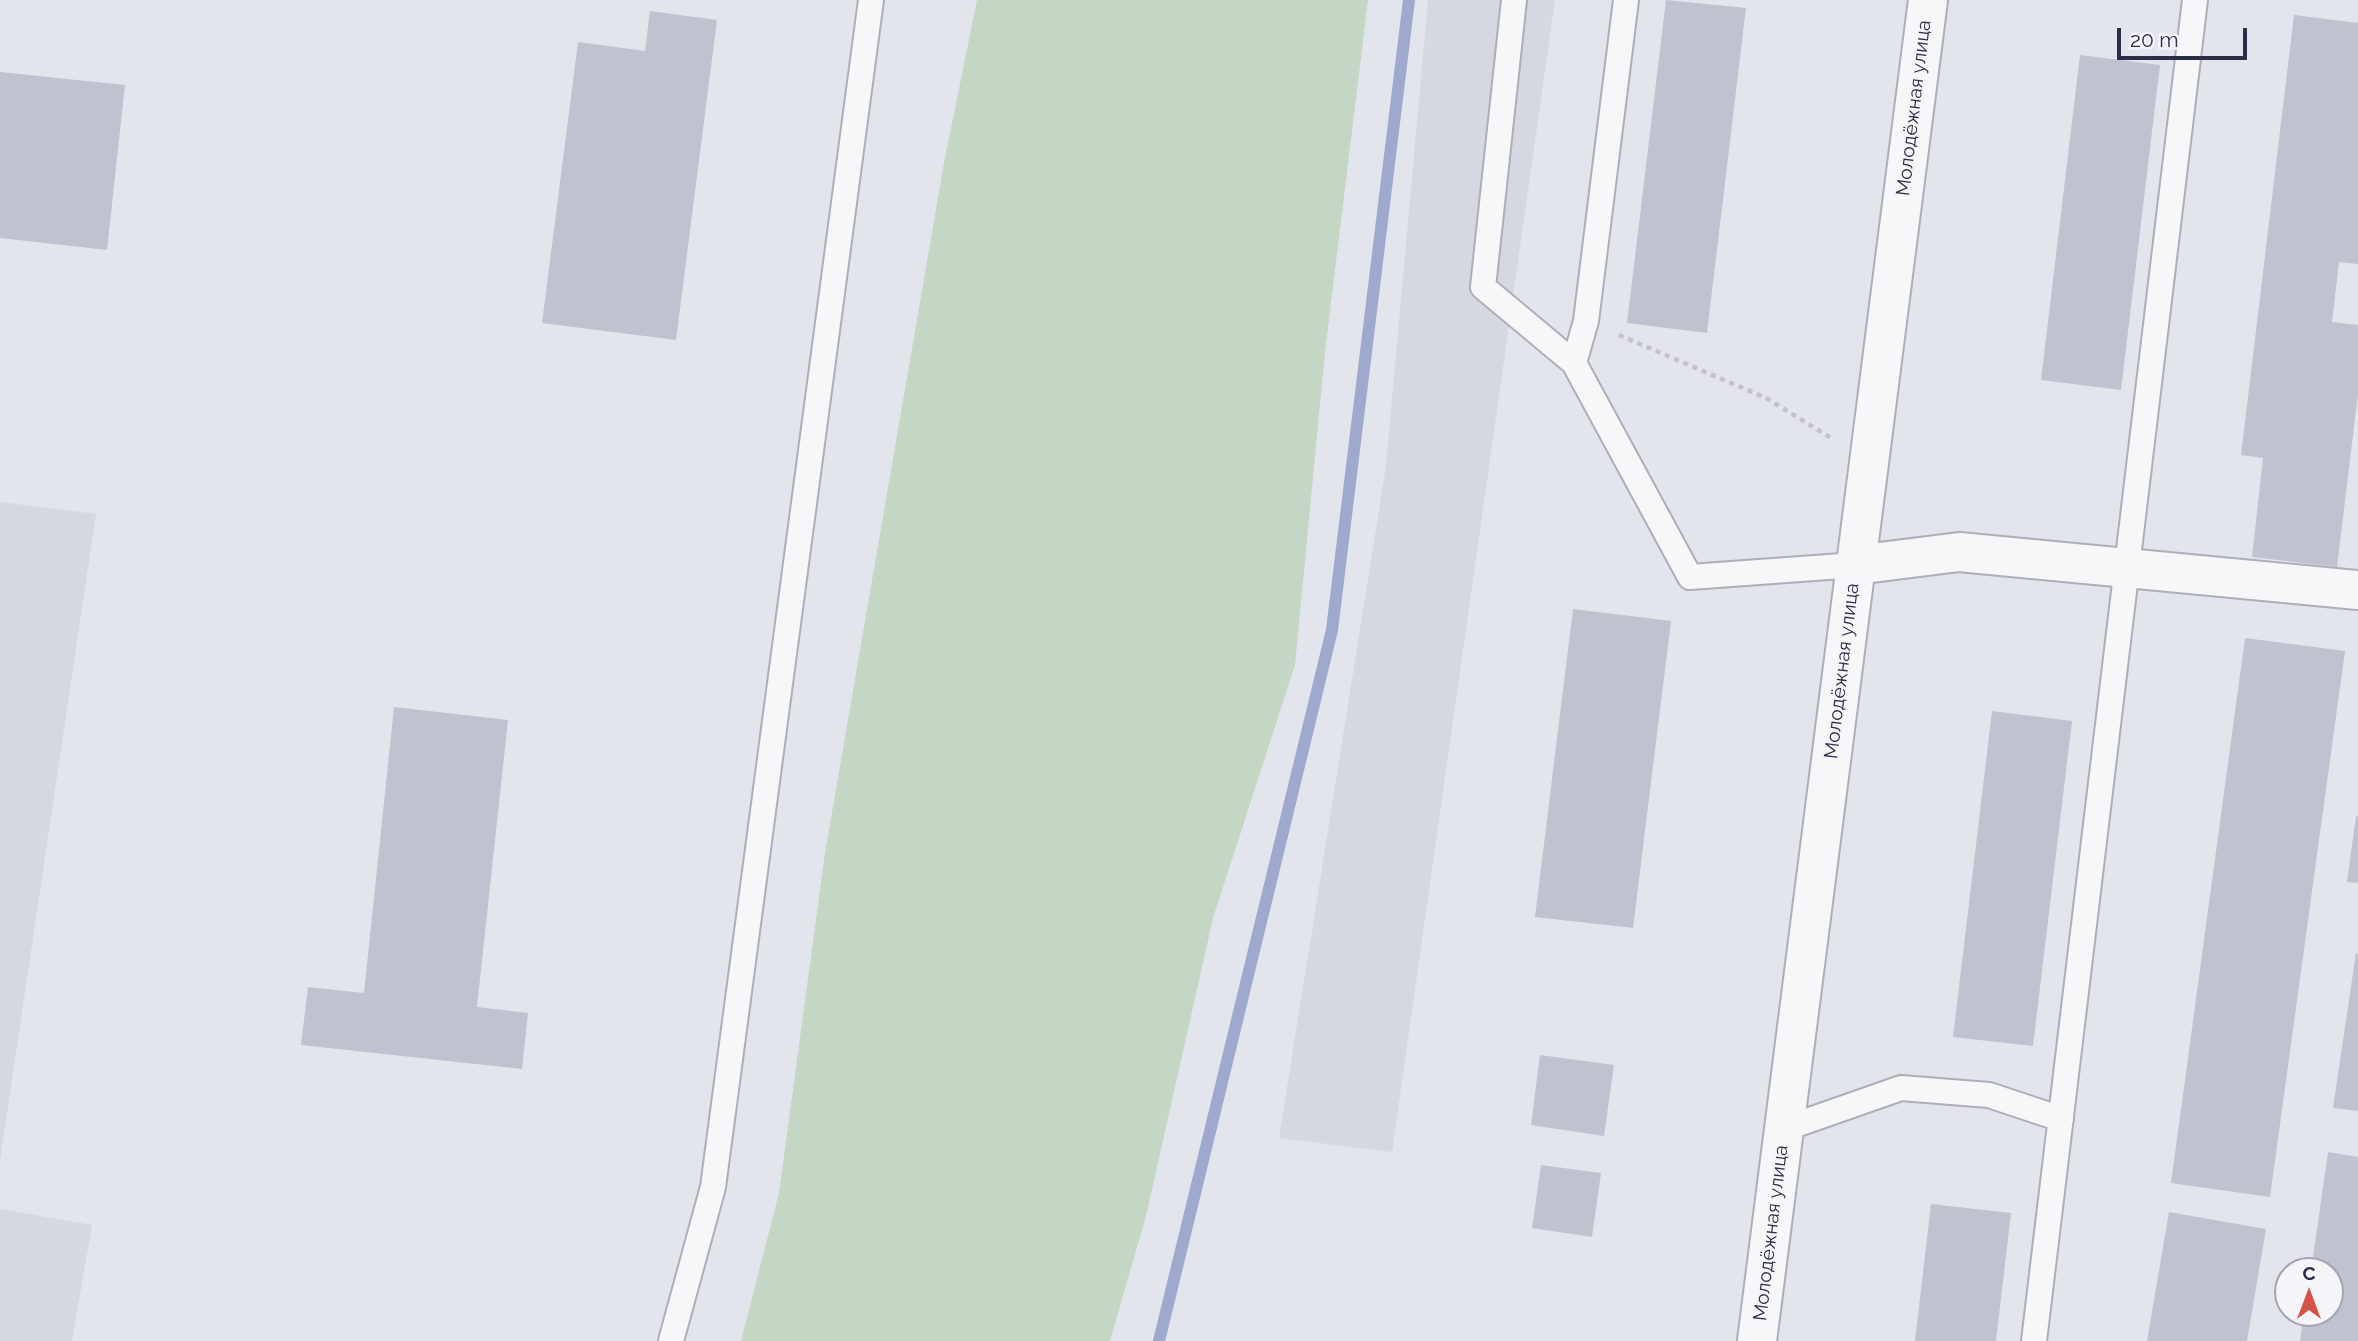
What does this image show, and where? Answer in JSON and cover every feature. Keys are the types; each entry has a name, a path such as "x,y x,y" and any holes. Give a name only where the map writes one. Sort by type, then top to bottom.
{"street":[{"name":"Молодёжная улица","path":"1757,1341 1928,0"},
{"path":"1856,565 1959,552 2358,590"}],"lane":[{"path":"670,1341 713,1187 871,0"},
{"path":"1514,0 1483,287 1574,363 1690,577 1856,565"},
{"path":"1574,363 1586,321 1626,0"},
{"path":"2034,1341 2195,0"},
{"path":"1784,1129 1901,1088 1989,1095 2061,1119"}],"path":[{"path":"1586,321 1766,398 1869,463"}],"shaded area":[{"path":"1428,0 1555,0 1392,1152 1279,1138 1386,466"},
{"path":"0,502 96,514 0,1160"},
{"path":"0,1209 92,1225 72,1341 0,1341"}],"green space":[{"path":"977,0 1368,0 1325,352 1295,665 1213,918 1146,1216 1110,1341 741,1341 779,1193 825,853 944,163"}],"building":[{"path":"1666,0 1746,8 1707,333 1627,323"},
{"path":"650,11 717,20 676,340 542,323 578,42 645,51"},
{"path":"2294,15 2358,23 2358,264 2339,262 2332,322 2358,325 2358,394 2337,567 2252,557 2263,458 2241,455"},
{"path":"2080,55 2160,65 2121,390 2041,380"},
{"path":"0,72 125,85 107,250 0,238"},
{"path":"1573,609 1671,621 1633,928 1535,917"},
{"path":"2245,638 2345,651 2270,1197 2171,1183"},
{"path":"394,707 508,720 477,1007 528,1013 522,1069 301,1045 308,987 364,993"},
{"path":"1992,711 2072,721 2033,1046 1953,1037"},
{"path":"2358,816 2358,883 2347,882"},
{"path":"2356,953 2358,954 2358,1111 2333,1108"},
{"path":"1540,1055 1614,1065 1604,1136 1531,1125"},
{"path":"2328,1152 2358,1157 2358,1341 2300,1341 2302,1327 2344,1327 2344,1257 2313,1257"},
{"path":"1541,1165 1601,1173 1592,1237 1532,1228"},
{"path":"1931,1204 2011,1213 1996,1341 1915,1341"},
{"path":"2169,1212 2266,1229 2247,1341 2147,1341"}],"waterway":[{"path":"1159,1341 1332,630 1409,0"}]}
